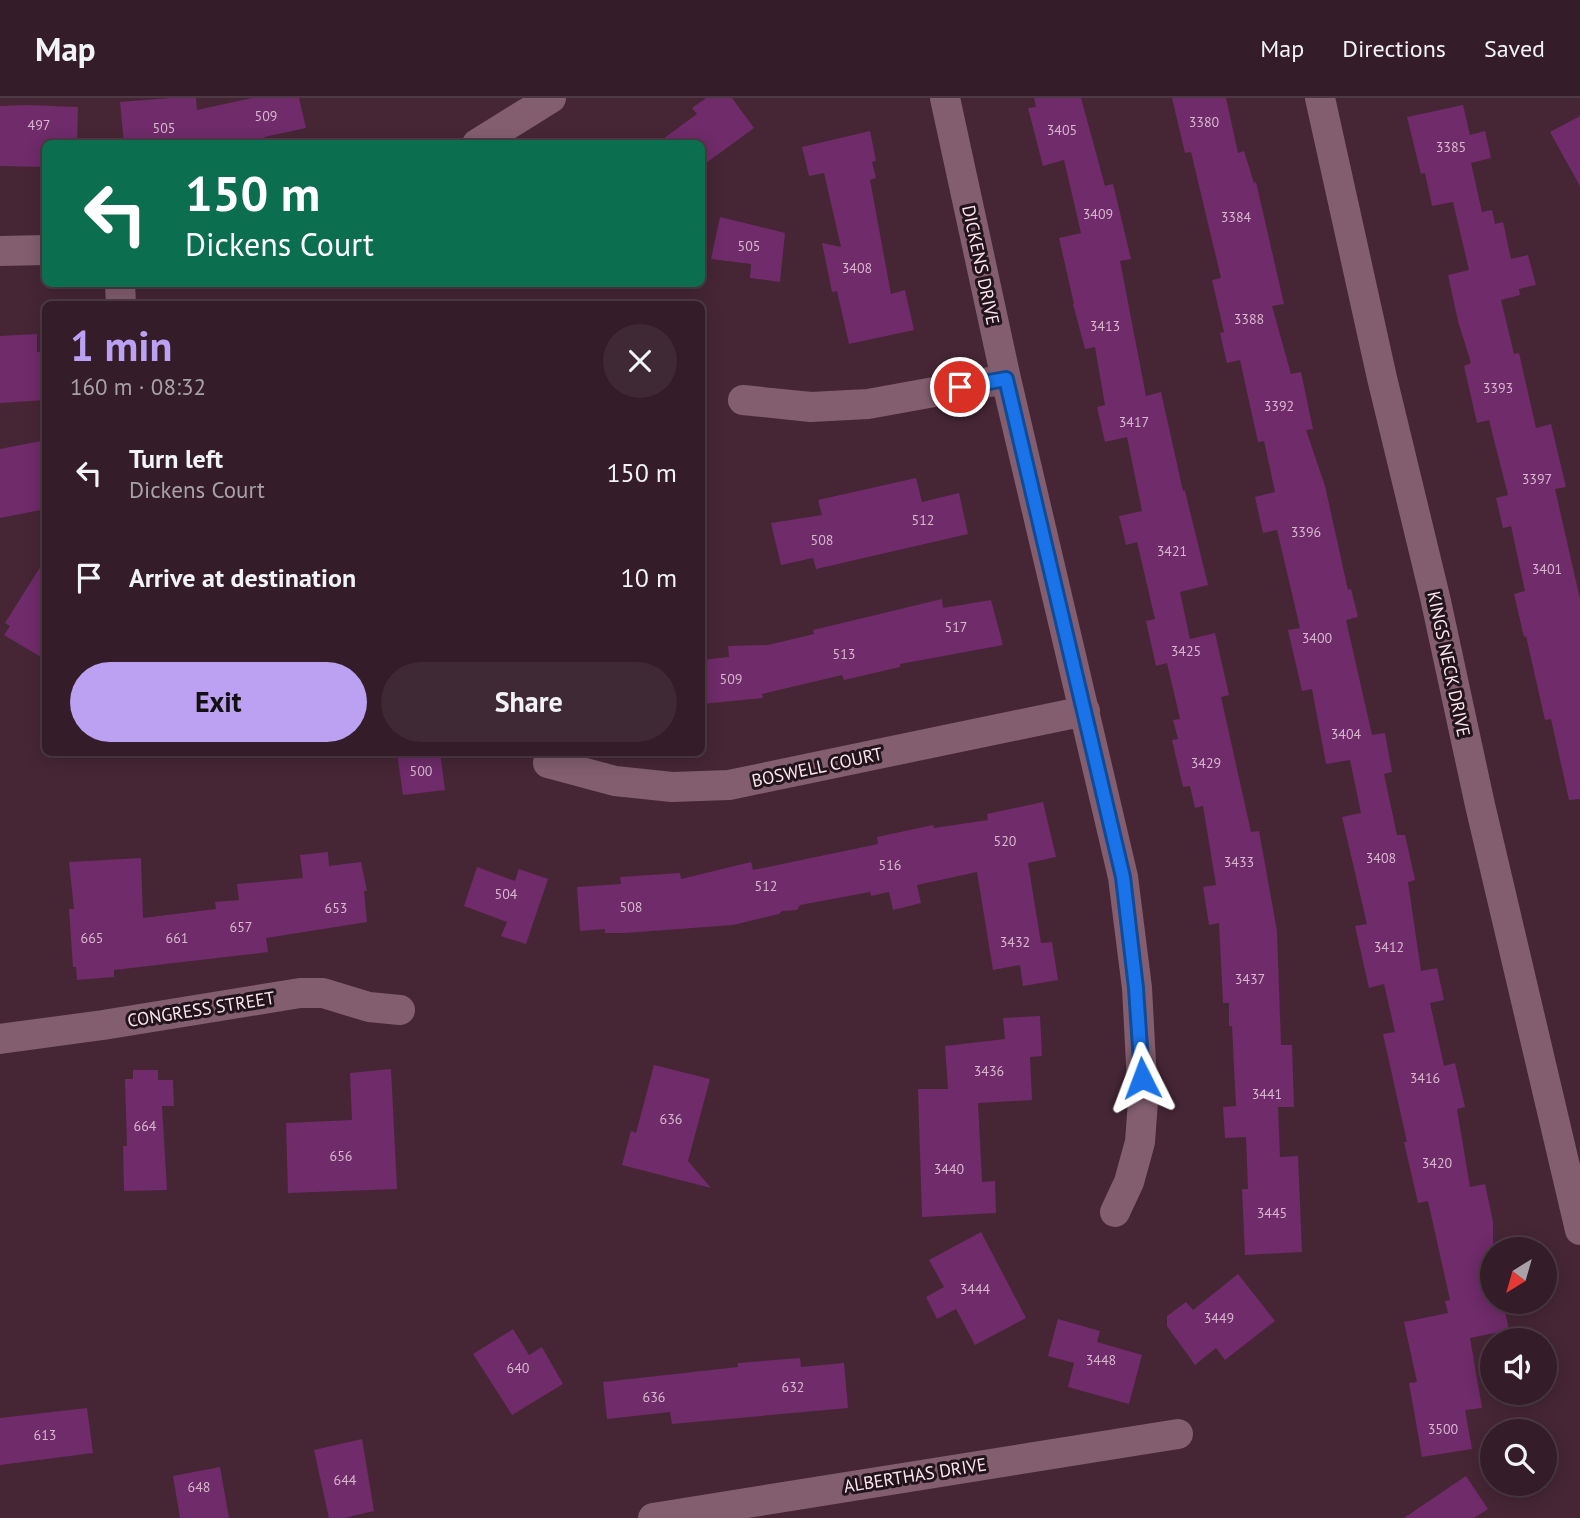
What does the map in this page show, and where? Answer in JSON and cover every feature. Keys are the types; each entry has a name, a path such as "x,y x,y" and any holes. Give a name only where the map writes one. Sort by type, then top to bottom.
{"street":[{"path":"483,140 551,98"},
{"name":"DICKENS DRIVE","path":"945,98 1006,379 1123,877 1138,1013 1143,1101 1140,1142 1129,1182 1115,1212"},
{"name":"KINGS NECK DRIVE","path":"1320,98 1480,805 1580,1230"},
{"path":"0,251 42,250"},
{"path":"743,400 811,407 867,404 1006,379"},
{"name":"BOSWELL COURT","path":"548,763 615,781 672,787 729,786 1085,711"},
{"name":"CONGRESS STREET","path":"0,1039 300,993 323,993 369,1007 400,1010"},
{"name":"ALBERTHAS DRIVE","path":"653,1518 1178,1434"}],"building":[{"path":"196,98 197,110 252,98 299,98 306,128 264,137 264,140 124,140 120,102"},
{"path":"706,98 732,98 754,128 705,164 705,140 661,140 697,114 692,108"},
{"path":"1034,98 1081,98 1105,186 1113,184 1131,259 1120,261 1146,396 1161,392 1208,585 1180,592 1190,639 1215,633 1229,695 1221,697 1251,832 1259,831 1277,931 1281,1045 1292,1045 1294,1107 1278,1107 1280,1157 1298,1156 1302,1252 1245,1255 1242,1189 1248,1189 1246,1137 1225,1138 1223,1107 1236,1106 1232,1026 1229,1026 1229,1003 1223,1003 1219,923 1209,925 1203,887 1216,885 1203,806 1195,808 1190,786 1183,787 1172,740 1178,739 1173,720 1180,719 1167,663 1156,666 1146,621 1155,619 1137,542 1126,545 1119,516 1142,511 1127,437 1105,442 1097,407 1105,405 1095,347 1085,349 1059,238 1081,233 1064,160 1043,166 1028,108 1036,107"},
{"path":"1172,98 1226,98 1238,153 1244,151 1254,183 1256,182 1284,304 1272,306 1291,374 1301,372 1313,429 1306,430 1325,486 1348,590 1351,589 1358,617 1346,620 1372,735 1385,733 1392,772 1384,774 1397,835 1405,835 1415,880 1408,882 1421,971 1437,968 1444,1000 1430,1003 1444,1066 1455,1063 1465,1107 1457,1109 1470,1187 1485,1184 1493,1222 1493,1237 1480,1237 1480,1314 1506,1314 1509,1328 1480,1328 1480,1336 1470,1338 1482,1408 1465,1410 1472,1449 1422,1457 1409,1383 1417,1382 1404,1322 1448,1313 1445,1301 1450,1300 1428,1201 1418,1203 1404,1142 1407,1142 1383,1034 1395,1032 1384,984 1369,988 1355,926 1367,924 1342,817 1361,813 1350,760 1326,764 1312,689 1302,691 1288,630 1300,628 1277,530 1263,533 1255,497 1275,492 1264,441 1258,442 1240,360 1227,363 1220,333 1224,332 1212,280 1221,278 1191,152 1185,153"},
{"path":"1463,105 1470,135 1485,131 1491,158 1471,163 1482,212 1492,210 1495,224 1503,222 1511,259 1528,255 1536,285 1519,289 1520,295 1501,300 1514,354 1519,353 1536,428 1551,424 1566,487 1555,489 1580,599 1580,799 1569,800 1551,719 1545,720 1514,594 1525,591 1511,526 1503,528 1496,498 1508,495 1489,420 1477,423 1464,366 1471,363 1448,275 1469,270 1453,202 1432,206 1425,173 1421,174 1407,117"},
{"path":"0,106 78,107 77,140 42,140 42,167 0,166"},
{"path":"1580,116 1580,186 1550,132"},
{"path":"870,131 876,161 872,162 876,178 870,180 891,294 905,290 914,330 849,344 837,291 832,292 822,243 841,247 824,173 809,176 802,147"},
{"path":"720,217 785,233 780,282 750,278 751,264 711,259"},
{"path":"37,334 37,352 42,352 42,400 0,403 0,336"},
{"path":"42,441 42,510 0,518 0,449"},
{"path":"916,478 922,502 959,493 968,534 816,569 813,558 781,565 771,523 822,515 818,500"},
{"path":"42,564 42,658 4,635 10,626 5,623"},
{"path":"942,599 943,608 991,600 1003,645 900,664 900,667 844,680 842,675 762,694 763,698 705,704 705,660 729,657 728,646 768,645 814,634 813,630"},
{"path":"398,756 441,756 445,790 403,795"},
{"path":"1043,802 1056,857 1028,863 1041,943 1052,942 1058,980 1023,986 1020,965 993,970 977,872 917,885 921,903 893,910 889,892 871,896 870,892 800,905 797,910 782,911 733,925 625,933 605,933 605,929 580,931 577,887 621,884 620,877 680,873 681,879 751,862 753,870 878,844 877,837 933,825 934,828 988,820 987,814"},
{"path":"328,852 329,866 361,862 367,891 364,891 367,922 266,938 268,952 114,970 114,977 77,980 76,967 73,967 69,909 74,909 69,862 141,858 143,918 216,909 215,902 239,900 237,884 303,878 300,855"},
{"path":"477,867 515,881 519,869 548,879 526,944 501,936 507,922 464,906"},
{"path":"1040,1016 1042,1056 1030,1057 1032,1100 978,1103 982,1182 995,1181 996,1213 922,1217 918,1089 948,1089 945,1046 1005,1039 1003,1018"},
{"path":"654,1065 710,1079 688,1161 711,1188 622,1165 631,1131 636,1133"},
{"path":"391,1069 397,1189 288,1193 286,1123 352,1120 350,1073"},
{"path":"133,1070 158,1070 158,1080 173,1080 174,1106 162,1106 167,1190 124,1191 123,1146 127,1146 125,1079 133,1079"},
{"path":"981,1232 1026,1318 975,1345 956,1309 937,1319 926,1297 944,1287 929,1260"},
{"path":"1238,1274 1275,1321 1225,1360 1216,1348 1195,1365 1167,1326 1167,1316 1186,1302 1193,1310"},
{"path":"1058,1319 1100,1331 1097,1342 1142,1355 1129,1404 1068,1387 1074,1363 1048,1356"},
{"path":"513,1329 529,1355 542,1347 563,1384 512,1415 473,1354"},
{"path":"800,1358 801,1367 844,1363 848,1408 672,1424 670,1412 607,1419 603,1382 738,1367 738,1363"},
{"path":"87,1408 93,1453 0,1465 0,1418"},
{"path":"362,1439 374,1511 344,1518 329,1518 314,1450"},
{"path":"220,1467 229,1518 180,1518 173,1476"},
{"path":"1466,1476 1488,1509 1474,1518 1404,1518"}],"route":[{"path":"960,387 1006,379 1123,877 1136,988 1142,1078"}]}
